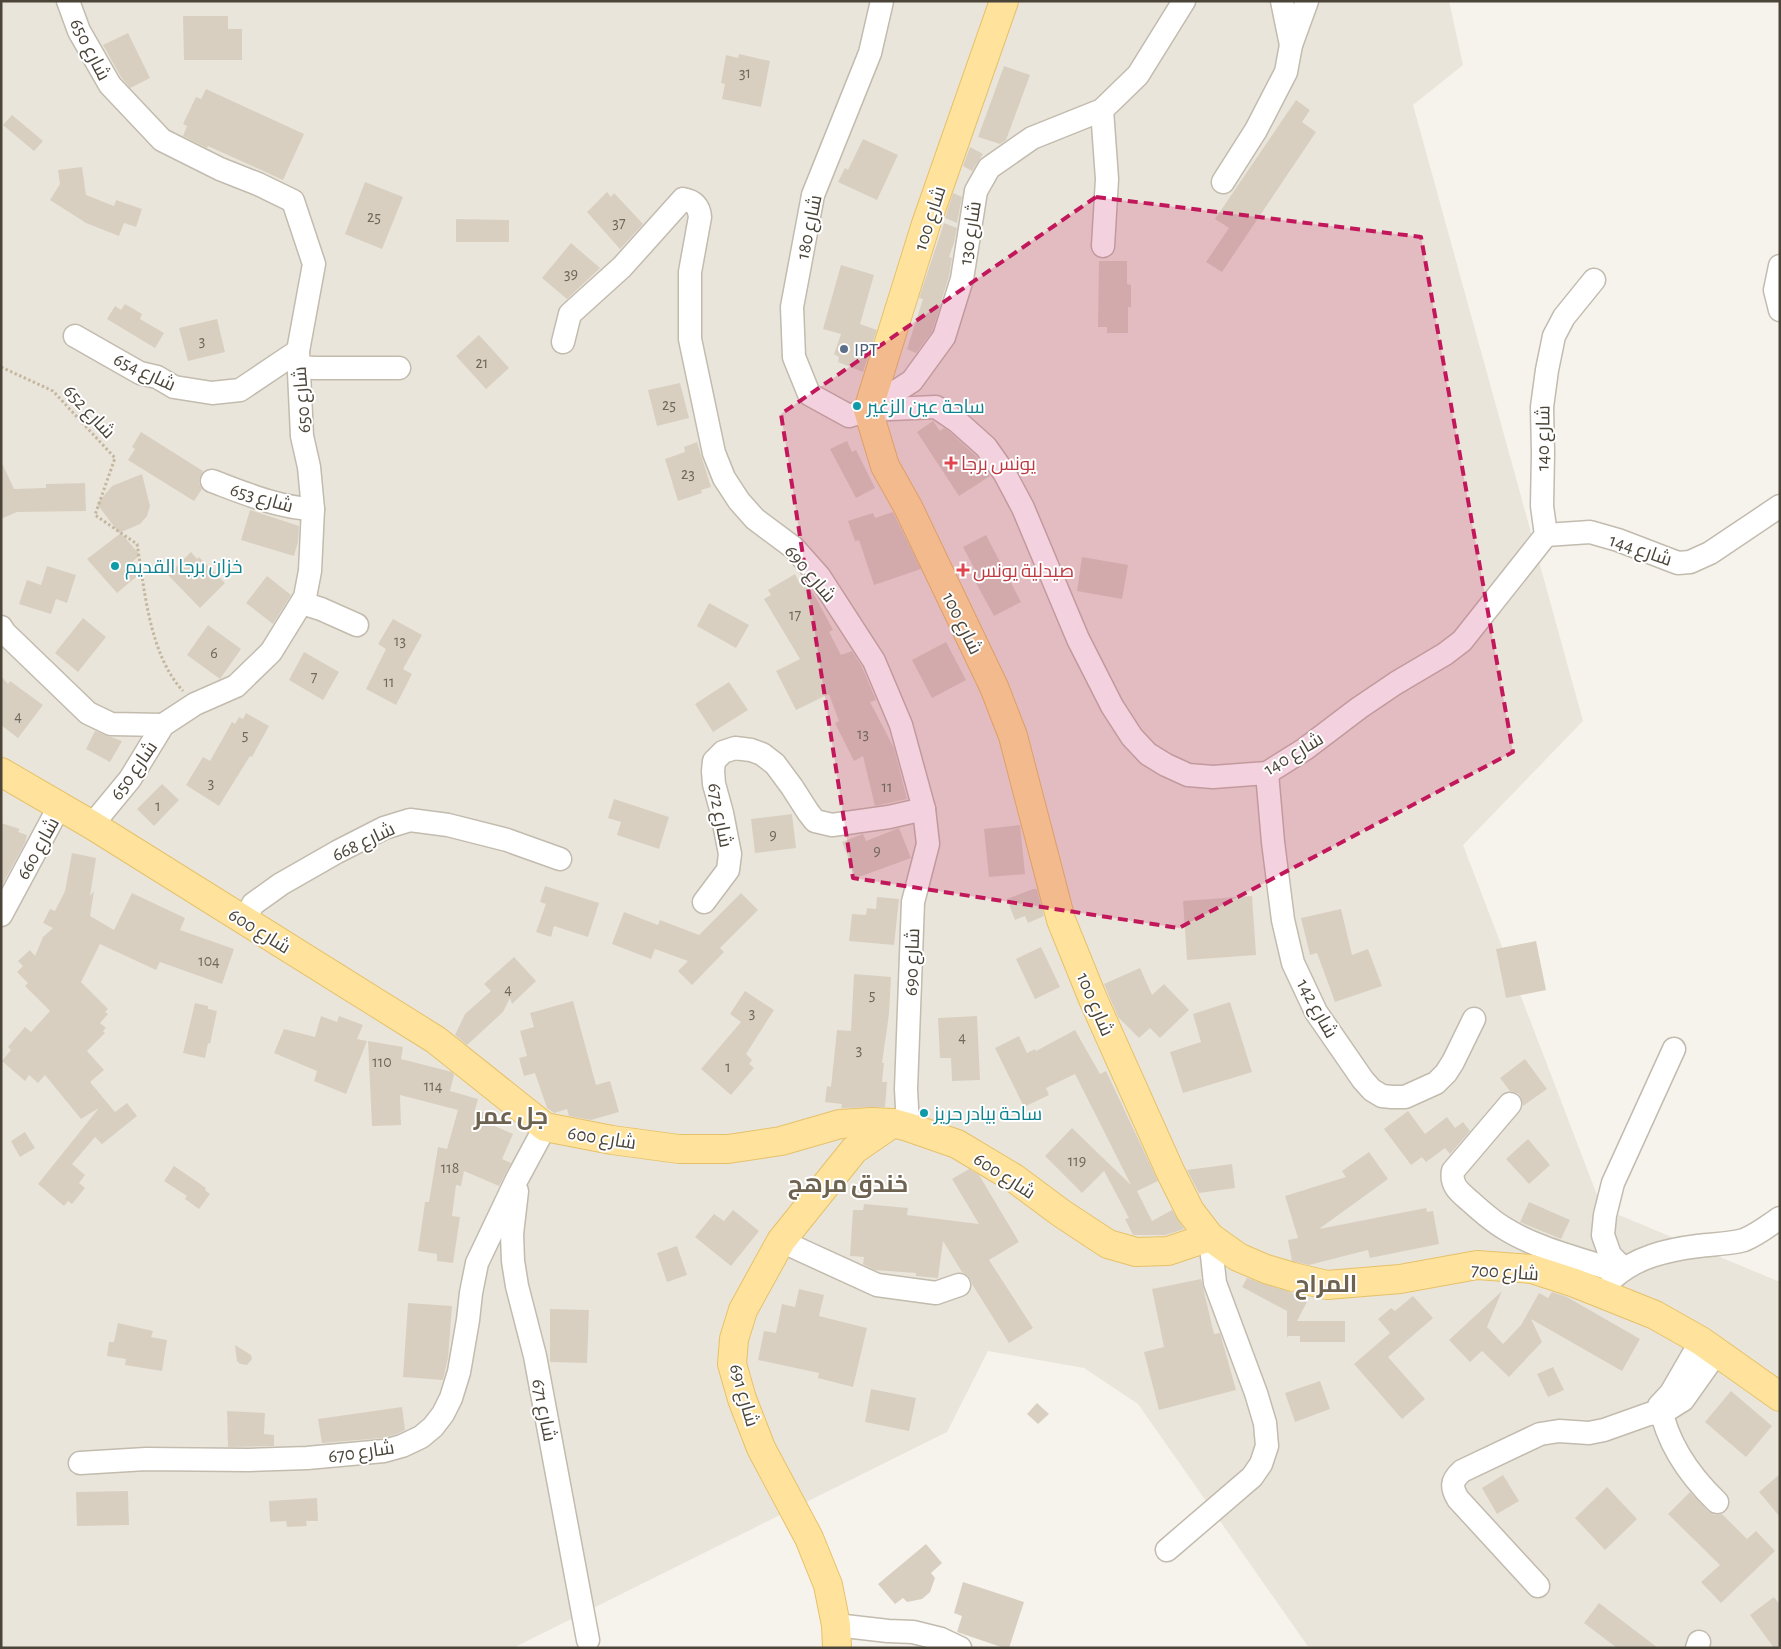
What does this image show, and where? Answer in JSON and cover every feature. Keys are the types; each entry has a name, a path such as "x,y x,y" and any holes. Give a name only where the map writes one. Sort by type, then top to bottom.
{"main road":[{"name":"شارع 100","path":"1004,1 926,224 868,410 884,466 908,507 994,687 1013,736 1061,920 1170,1171 1190,1211 1210,1237"},
{"name":"شارع 600","path":"1,772 92,825 436,1040 545,1128 679,1149 728,1149 781,1141 840,1124 872,1122 901,1125 957,1144 1014,1178 1061,1213 1108,1244 1136,1252 1168,1251 1210,1237"},
{"name":"شارع 691","path":"836,1636 825,1577 809,1538 762,1448 742,1399 732,1364 734,1339 743,1310 781,1241 854,1150 901,1125"},
{"name":"شارع 700","path":"1210,1237 1238,1257 1266,1269 1327,1285 1400,1279 1477,1266 1532,1269 1597,1291 1655,1315 1709,1347 1780,1397"}],"street":[{"name":"شارع 650","path":"68,1 79,31 110,85 162,140 220,169 258,184 293,201 314,264 298,359 302,436 309,467 314,510 310,571 302,603 271,652 236,686 195,704 163,725 130,779 92,825"},
{"name":"شارع 180","path":"868,410 849,416 809,394 794,357 792,307 813,196 870,53 882,1"},
{"name":"شارع 130","path":"868,410 912,382 944,337 962,279 976,192 989,168 1032,138 1102,110 1138,75 1184,1"},
{"path":"1282,1 1291,45"},
{"path":"1223,182 1256,130 1286,72 1291,45 1306,1"},
{"path":"1102,110 1108,179 1103,246"},
{"name":"شارع 690","path":"563,342 570,314 622,267 683,200 689,200 696,204 700,210 700,217 690,272 690,339 714,453 724,478 739,502 754,519 794,548 819,576 874,661 901,725 924,809 928,844 913,902 906,1089 901,1125"},
{"path":"1780,266 1775,290 1780,310"},
{"name":"شارع 140","path":"868,410 936,407 958,422 986,447 1005,474 1023,508 1078,639 1112,706 1132,737 1148,754 1166,766 1188,775 1213,778 1267,773 1305,749 1367,703 1445,654 1462,640 1546,535 1542,506 1542,407 1547,370 1554,336 1564,317 1594,280"},
{"name":"شارع 654","path":"76,336 140,373 157,377 174,387 212,393 240,390 298,359"},
{"path":"298,359 314,368 399,368"},
{"name":"شارع 653","path":"212,481 240,492 284,505 314,510"},
{"name":"شارع 144","path":"1546,535 1590,532 1618,540 1678,563 1690,562 1710,553 1780,506"},
{"path":"302,603 357,625"},
{"path":"1,627 88,713 111,724 163,725"},
{"name":"شارع 672","path":"704,902 728,870 730,854 713,770 714,761 723,752 734,748 751,750 762,754 775,764 815,821 832,825 889,817 924,809"},
{"name":"شارع 142","path":"1267,773 1273,842 1281,900 1293,963 1316,1012 1363,1080 1372,1090 1382,1096 1392,1097 1406,1097 1436,1083 1453,1062 1474,1019"},
{"name":"شارع 660","path":"1,915 59,807"},
{"name":"شارع 668","path":"244,921 254,904 281,884 384,828 410,820 448,825 507,840 560,859"},
{"path":"1621,1271 1610,1255 1603,1235 1605,1215 1613,1183 1674,1049"},
{"path":"1510,1104 1453,1171 1453,1183 1483,1213 1503,1228 1524,1238 1621,1271"},
{"name":"شارع 670","path":"80,1463 146,1459 248,1460 307,1458 384,1451 421,1438 443,1414 451,1398 458,1372 477,1263 516,1179 545,1128"},
{"name":"شارع 671","path":"516,1179 517,1202 512,1234 516,1278 534,1356 588,1640"},
{"path":"1597,1291 1621,1271 1646,1257 1671,1250 1732,1243 1765,1229 1780,1218"},
{"path":"1167,1550 1252,1477 1261,1464 1267,1446 1265,1423 1256,1393 1215,1283 1210,1237"},
{"path":"781,1241 876,1286 936,1292 959,1285"},
{"path":"1538,1586 1458,1499 1453,1490 1452,1482 1456,1476 1462,1471 1540,1434 1559,1431 1597,1431 1657,1411 1709,1347"},
{"path":"1657,1411 1683,1463 1717,1502"},
{"path":"836,1636 888,1631 913,1632 941,1639 960,1648"}],"path":[{"name":"شارع 652","path":"1,367 53,391 116,458 95,515 137,544 152,630 159,652 173,680 195,704"}],"highlighted area":[{"path":"1096,197 1421,237 1513,752 1179,928 853,878 781,414"}],"shaded area":[{"path":"1,1 1449,1 1463,65 1413,105 1583,721 1463,845 1602,1208 1780,1282 1780,1648 1309,1648 1138,1404 1084,1368 988,1351 947,1432 513,1648 1,1648"}],"building":[{"path":"183,16 228,16 228,29 242,29 242,60 184,60"},
{"path":"128,33 150,78 130,88 121,77 103,45"},
{"path":"739,54 770,61 761,107 722,99 725,84 721,83 726,55 738,58"},
{"path":"1004,66 1030,75 1006,140 1000,144 978,137"},
{"path":"206,89 304,134 283,180 183,136 187,126 183,124 196,97 201,99"},
{"path":"1296,100 1310,110 1302,122 1316,132 1222,272 1206,262 1229,228 1215,219"},
{"path":"12,115 43,141 34,151 3,125"},
{"path":"863,139 898,155 877,200 838,182 845,168 848,170"},
{"path":"970,147 983,154 972,171 963,166"},
{"path":"82,167 86,195 114,206 116,200 142,209 136,227 124,223 119,236 86,223 50,200 60,184 58,170"},
{"path":"365,182 403,197 382,249 345,234"},
{"path":"607,192 611,197 614,193 643,224 620,249 587,212"},
{"path":"953,193 962,197 957,223 945,218"},
{"path":"456,219 509,220 509,242 456,242"},
{"path":"944,223 957,228 949,257 952,258 949,276 932,332 916,353 907,349 923,299 919,298"},
{"path":"571,243 600,268 567,299 542,278"},
{"path":"1099,261 1127,261 1127,284 1131,285 1131,307 1128,307 1128,333 1107,333 1107,327 1098,327"},
{"path":"841,265 874,275 860,324 877,330 863,372 838,362 839,357 834,354 841,334 823,329"},
{"path":"125,304 142,314 140,319 164,333 155,348 107,319 115,306 121,310"},
{"path":"217,319 225,352 188,361 179,328"},
{"path":"479,335 509,368 486,389 456,356"},
{"path":"680,383 689,418 657,426 648,390"},
{"path":"933,421 940,431 944,428 950,432 976,456 990,476 959,496 917,432"},
{"path":"141,432 203,471 199,483 202,489 194,501 128,460 135,449 132,447"},
{"path":"847,441 852,452 856,450 875,488 856,498 830,449"},
{"path":"697,442 711,487 701,490 702,493 678,501 665,459 685,452 684,447"},
{"path":"1,461 14,489 46,488 46,484 85,483 86,511 17,512 1,519"},
{"path":"142,474 150,506 147,516 140,524 119,533 97,504 112,486"},
{"path":"250,510 299,526 298,542 294,556 241,540"},
{"path":"893,512 921,569 874,585 859,540 855,541 848,521 873,513 875,518"},
{"name":"خزان برجا القديم","path":"121,533 140,555 133,561 142,572 117,593 87,559"},
{"path":"986,535 1021,602 994,616 976,583 981,581 963,547"},
{"path":"191,552 197,559 199,557 225,583 200,608 168,575"},
{"path":"1082,557 1128,565 1122,599 1077,591"},
{"path":"47,566 76,575 67,603 56,599 51,614 19,604 27,580 41,585"},
{"path":"795,574 800,584 805,581 816,598 833,630 829,632 841,655 852,651 862,667 876,700 870,702 894,748 907,799 875,806 863,756 854,761 835,723 839,721 829,694 796,710 776,671 800,659 764,599 771,595 768,590"},
{"path":"267,576 291,595 273,624 246,603"},
{"path":"709,603 749,625 736,648 697,626"},
{"path":"83,618 106,637 78,672 55,653"},
{"path":"393,619 422,635 403,669 412,674 396,705 366,689 386,649 378,644"},
{"path":"208,625 241,649 220,679 187,655"},
{"path":"946,642 966,680 932,698 912,660"},
{"path":"304,652 339,672 323,700 289,680"},
{"path":"1,676 8,684 10,681 43,705 18,738 1,725"},
{"path":"729,682 748,710 713,732 695,704"},
{"path":"246,713 269,726 252,757 250,756 219,806 186,785 203,757 210,761 232,722 235,724 239,717 243,719"},
{"path":"95,731 122,741 110,762 86,749"},
{"path":"162,784 179,800 154,826 137,809"},
{"path":"614,799 669,817 659,849 617,835 621,822 608,818"},
{"path":"792,814 796,848 755,853 751,819"},
{"path":"1,823 20,829 18,832 27,835 25,843 1,887"},
{"path":"1020,825 1025,874 989,877 984,829"},
{"path":"899,828 911,858 856,878 842,842 863,834 866,841"},
{"path":"72,853 96,858 90,896 94,891 90,916 114,930 132,893 185,918 180,930 234,949 222,984 160,962 156,970 100,944 81,982 108,1009 105,1012 108,1014 100,1023 106,1028 103,1031 105,1033 87,1051 104,1070 90,1082 115,1112 127,1103 137,1116 102,1144 95,1137 72,1164 85,1175 79,1183 85,1188 72,1204 68,1201 64,1206 38,1184 99,1108 81,1119 45,1075 38,1083 29,1075 25,1081 2,1061 11,1050 8,1047 25,1027 31,1032 50,1011 25,986 28,983 17,972 23,966 18,961 30,950 35,956 43,937 53,928 43,923 50,909 55,911 65,891"},
{"path":"545,886 599,903 588,937 554,926 551,937 536,932 546,904 540,902"},
{"path":"1037,889 1044,916 1028,923 1025,916 1015,920 1007,899"},
{"path":"741,893 758,910 720,948 724,952 692,985 678,971 688,961 655,949 651,959 612,944 624,912 658,925 660,920 699,935"},
{"path":"1252,896 1256,955 1187,960 1183,901"},
{"path":"877,897 899,899 894,945 849,941 852,914 866,915 867,908 876,909"},
{"path":"1341,909 1352,955 1368,949 1382,986 1335,1002 1317,953 1310,955 1301,918"},
{"path":"1536,941 1546,990 1506,998 1496,949"},
{"path":"1041,947 1060,987 1035,999 1016,959"},
{"path":"514,957 536,981 512,1004 510,998 503,1012 467,1045 455,1035 465,1014 491,991 484,984"},
{"path":"1140,968 1152,995 1164,984 1189,1010 1160,1038 1150,1028 1139,1038 1118,1017 1104,984"},
{"path":"854,974 891,977 889,1014 882,1063 884,1063 882,1082 887,1082 885,1107 841,1108 842,1104 825,1102 827,1086 831,1087 837,1030 851,1031"},
{"path":"745,991 774,1010 746,1054 752,1060 749,1064 754,1068 731,1095 701,1069 741,1022 730,1014"},
{"path":"573,1001 596,1085 610,1081 619,1112 591,1120 569,1116 567,1109 554,1113 547,1108 535,1073 524,1076 519,1058 527,1056 520,1031 534,1027 530,1013"},
{"path":"1230,1002 1252,1072 1183,1093 1170,1052 1201,1042 1193,1014"},
{"path":"195,1003 208,1006 208,1009 217,1011 205,1058 183,1053"},
{"path":"321,1016 337,1022 339,1016 363,1025 357,1039 367,1041 346,1094 314,1081 317,1071 274,1053 284,1029 315,1037"},
{"path":"977,1016 980,1080 952,1081 951,1058 940,1058 938,1018"},
{"path":"1075,1030 1100,1074 1106,1071 1158,1181 1137,1191 1152,1221 1172,1210 1184,1229 1165,1235 1133,1235 1125,1219 1129,1218 1104,1171 1082,1193 1045,1156 1072,1128 1131,1185 1075,1074 1046,1088 1049,1095 1024,1107 995,1048 1019,1036 1027,1053 1035,1049 1036,1051"},
{"path":"368,1041 403,1047 401,1059 452,1072 454,1075 450,1091 478,1099 475,1110 490,1114 488,1123 513,1134 502,1159 511,1163 499,1186 464,1171 461,1186 456,1185 452,1216 460,1217 453,1263 437,1261 437,1254 418,1251 425,1202 429,1202 438,1147 447,1149 458,1110 400,1095 401,1125 372,1126"},
{"path":"1525,1059 1547,1089 1523,1106 1519,1094 1510,1091 1500,1078"},
{"path":"1408,1111 1425,1134 1447,1117 1455,1128 1463,1122 1470,1131 1450,1154 1445,1148 1426,1162 1422,1157 1411,1165 1384,1129"},
{"path":"25,1132 35,1148 20,1157 11,1141"},
{"path":"1528,1139 1550,1165 1529,1184 1506,1159"},
{"path":"1369,1152 1388,1179 1319,1229 1426,1208 1427,1212 1433,1211 1439,1244 1370,1258 1368,1250 1309,1265 1292,1261 1288,1240 1298,1238 1285,1196 1346,1177 1342,1171"},
{"path":"1232,1164 1235,1188 1199,1193 1187,1170"},
{"path":"174,1166 206,1188 205,1190 210,1194 199,1209 185,1199 187,1196 164,1181"},
{"path":"969,1169 979,1175 1019,1242 989,1260 1033,1328 1009,1343 971,1280 962,1272 943,1241 938,1278 916,1276 916,1273 875,1270 863,1264 864,1257 850,1256 853,1210 863,1210 864,1204 908,1208 907,1215 979,1224 952,1179"},
{"path":"1529,1202 1570,1220 1561,1239 1520,1222"},
{"path":"733,1210 759,1231 731,1266 695,1237 714,1214 724,1221"},
{"path":"677,1246 687,1275 667,1282 657,1253"},
{"path":"1247,1278 1290,1292 1307,1302 1297,1321 1345,1321 1345,1342 1300,1342 1300,1336 1288,1336 1287,1338 1287,1311 1242,1287"},
{"path":"1201,1279 1214,1334 1220,1333 1236,1390 1159,1410 1144,1352 1164,1347 1152,1289"},
{"path":"799,1289 824,1295 819,1316 867,1328 853,1387 818,1378 819,1373 758,1360 764,1331 776,1333 782,1304 795,1307"},
{"path":"1502,1291 1487,1327 1503,1344 1521,1325 1539,1293 1548,1298 1552,1292 1567,1297 1640,1339 1622,1371 1531,1319 1542,1342 1509,1377 1482,1351 1470,1362 1449,1340"},
{"path":"1413,1296 1433,1318 1388,1357 1425,1399 1402,1419 1354,1364 1390,1333 1378,1319 1391,1308 1395,1311"},
{"path":"408,1303 452,1306 448,1358 443,1380 403,1377"},
{"path":"550,1309 589,1310 587,1363 550,1362"},
{"path":"118,1323 153,1331 151,1337 167,1340 162,1371 125,1365 126,1359 107,1356 109,1342 114,1342"},
{"path":"235,1345 251,1355 252,1359 247,1365 240,1364 237,1361"},
{"path":"1553,1367 1564,1390 1548,1397 1537,1374"},
{"path":"1320,1381 1330,1409 1295,1422 1285,1393"},
{"path":"871,1389 916,1398 909,1431 865,1422"},
{"path":"1731,1391 1772,1426 1746,1457 1705,1422"},
{"path":"1037,1403 1049,1414 1038,1424 1027,1414"},
{"path":"402,1407 405,1430 397,1434 382,1438 322,1443 318,1419"},
{"path":"227,1411 265,1413 264,1434 274,1435 274,1446 228,1447"},
{"path":"1780,1474 1780,1517 1759,1492"},
{"path":"1503,1475 1519,1501 1497,1514 1482,1488"},
{"path":"1607,1487 1637,1519 1605,1550 1575,1518"},
{"path":"128,1491 129,1525 77,1526 76,1492"},
{"path":"1690,1492 1708,1511 1714,1515 1722,1514 1747,1539 1756,1531 1775,1551 1721,1603 1701,1582 1720,1565 1668,1514"},
{"path":"317,1498 318,1521 306,1521 307,1526 287,1527 286,1521 270,1522 269,1501"},
{"path":"926,1544 942,1563 931,1573 935,1578 930,1592 922,1599 907,1602 903,1598 895,1604 878,1584"},
{"path":"963,1582 1024,1602 1009,1648 957,1632 962,1616 954,1613"},
{"path":"1774,1597 1780,1605 1780,1648 1774,1648 1750,1615"},
{"path":"1599,1603 1658,1648 1617,1648 1584,1623"}],"place":[{"name":"IPT","path":"844,349"},
{"name":"ساحة عين الزغير","path":"857,406"},
{"name":"يونس برجا","path":"951,463"},
{"name":"خزان برجا القديم","path":"115,566"},
{"name":"صيدلية يونس","path":"963,570"},
{"name":"ساحة بيادر حريز","path":"924,1113"}],"district":[{"name":"جل عمر","path":"511,1116"},
{"name":"خندق مرهج","path":"848,1184"},
{"name":"المراح","path":"1326,1284"}]}
